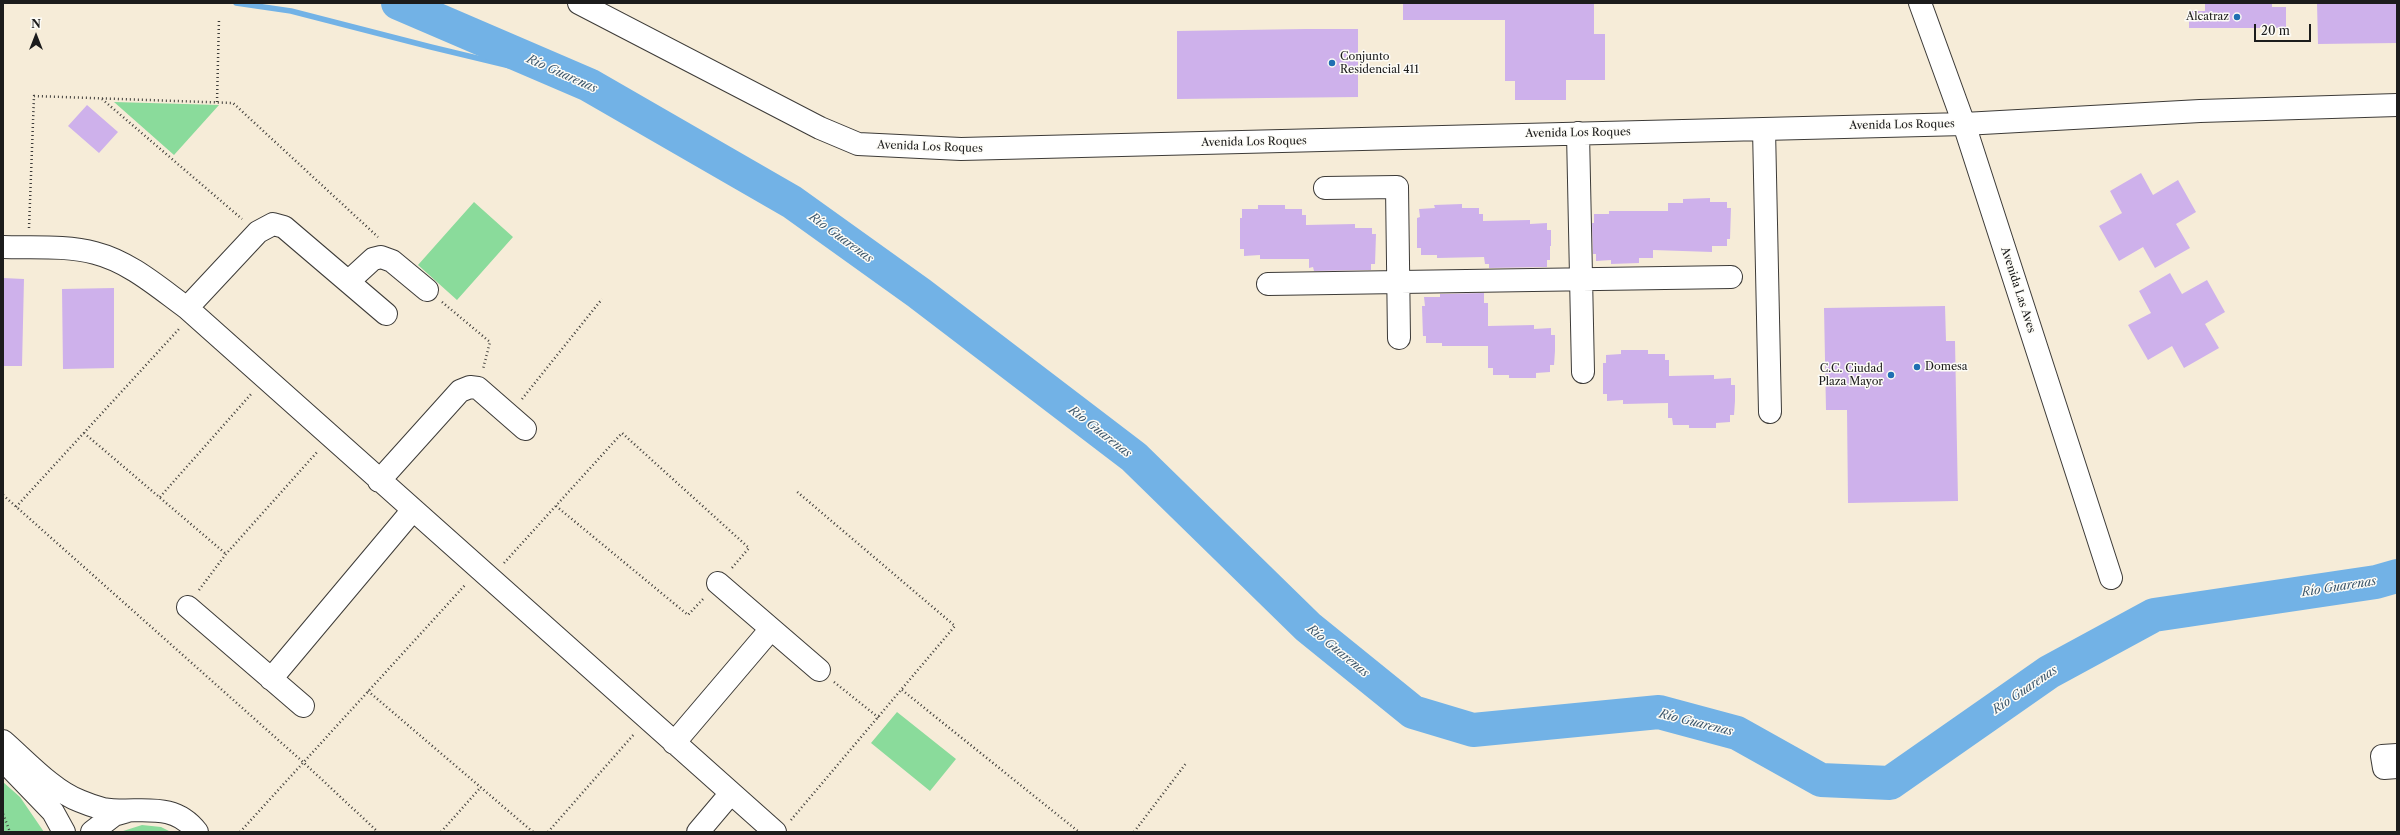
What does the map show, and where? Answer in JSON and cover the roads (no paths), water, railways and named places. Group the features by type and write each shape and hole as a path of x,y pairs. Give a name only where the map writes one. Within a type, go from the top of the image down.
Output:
{"street":[{"name":"Avenida Los Roques","path":"579,3 820,128 858,144 961,149 1964,124 2200,111 2397,105"},
{"name":"Avenida Las Aves","path":"1920,3 1964,124 2111,578"},
{"path":"1764,129 1770,412"},
{"path":"1578,133 1583,372"},
{"path":"1325,188 1397,187 1399,338"},
{"path":"190,311 258,232 273,224 284,227 386,314"},
{"path":"3,247 71,249 101,255 118,262 145,277 190,311 378,481 731,793 780,829"},
{"path":"349,281 373,259 381,257 392,261 427,290"},
{"path":"1268,284 1731,277"},
{"path":"378,481 460,391 470,387 478,388 517,422"},
{"path":"271,679 412,511"},
{"path":"718,583 819,670"},
{"path":"188,607 303,706"},
{"path":"674,743 771,629"},
{"path":"3,741 60,789 78,800 104,809 156,809 177,816 197,832"},
{"path":"2397,756 2382,756 2384,768 2397,767"},
{"path":"3,760 53,812 64,832"},
{"path":"698,832 731,793"},
{"path":"92,832 114,815 135,809"}],"waterway":[{"path":"236,3 291,11 589,85"},
{"name":"Río Guarenas","path":"398,3 589,85 792,202 919,293 1134,457 1308,627 1413,712 1473,730 1659,712 1737,733 1821,780 1890,783 2049,672 2154,615 2376,582 2397,576"}],"place":[{"name":"Alcatraz","path":"2237,17"},
{"name":"Conjunto Residencial 411","path":"1332,63"},
{"name":"Domesa","path":"1917,367"},
{"name":"C.C. Ciudad Plaza Mayor","path":"1891,375"}]}
